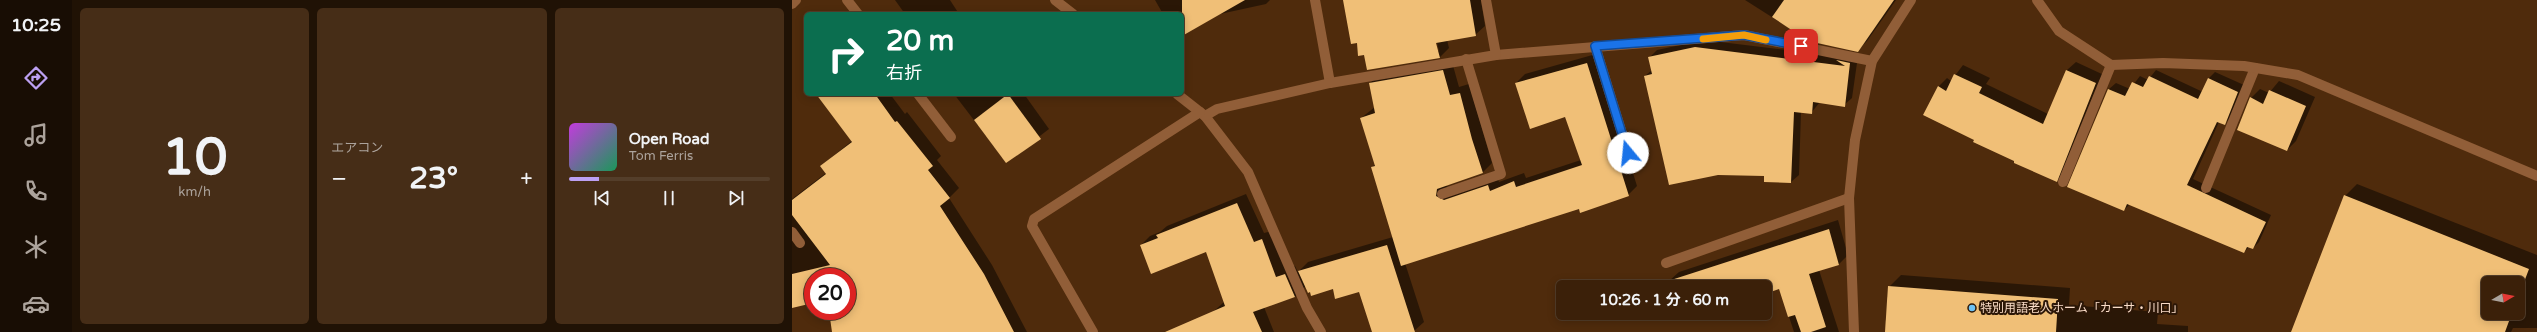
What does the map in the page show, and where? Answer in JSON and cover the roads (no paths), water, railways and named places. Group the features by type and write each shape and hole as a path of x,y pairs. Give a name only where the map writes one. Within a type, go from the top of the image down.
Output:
{"street":[{"path":"792,4 796,0"},
{"path":"848,0 857,12"},
{"path":"1054,0 1070,12"},
{"path":"1315,0 1330,83"},
{"path":"1486,0 1496,55"},
{"path":"1854,332 1849,198 1855,140 1872,60 1912,0"},
{"path":"2037,0 2059,31 2111,65 2163,63 2255,68 2298,75 2537,176"},
{"path":"1093,332 1032,226 1034,219 1203,114 1217,109 1330,83 1466,59 1595,46 1744,35 1872,60"},
{"path":"1595,46 1628,153"},
{"path":"1442,194 1501,174 1466,59"},
{"path":"2063,182 2111,65"},
{"path":"2206,188 2255,68"},
{"path":"920,96 951,137"},
{"path":"1180,96 1203,114 1248,172 1307,308 1321,332"},
{"path":"1666,263 1849,198"},
{"path":"792,232 800,243"}],"place":[{"name":"特別用語老人ホーム「カーサ・川口」","path":"1972,308"}]}
